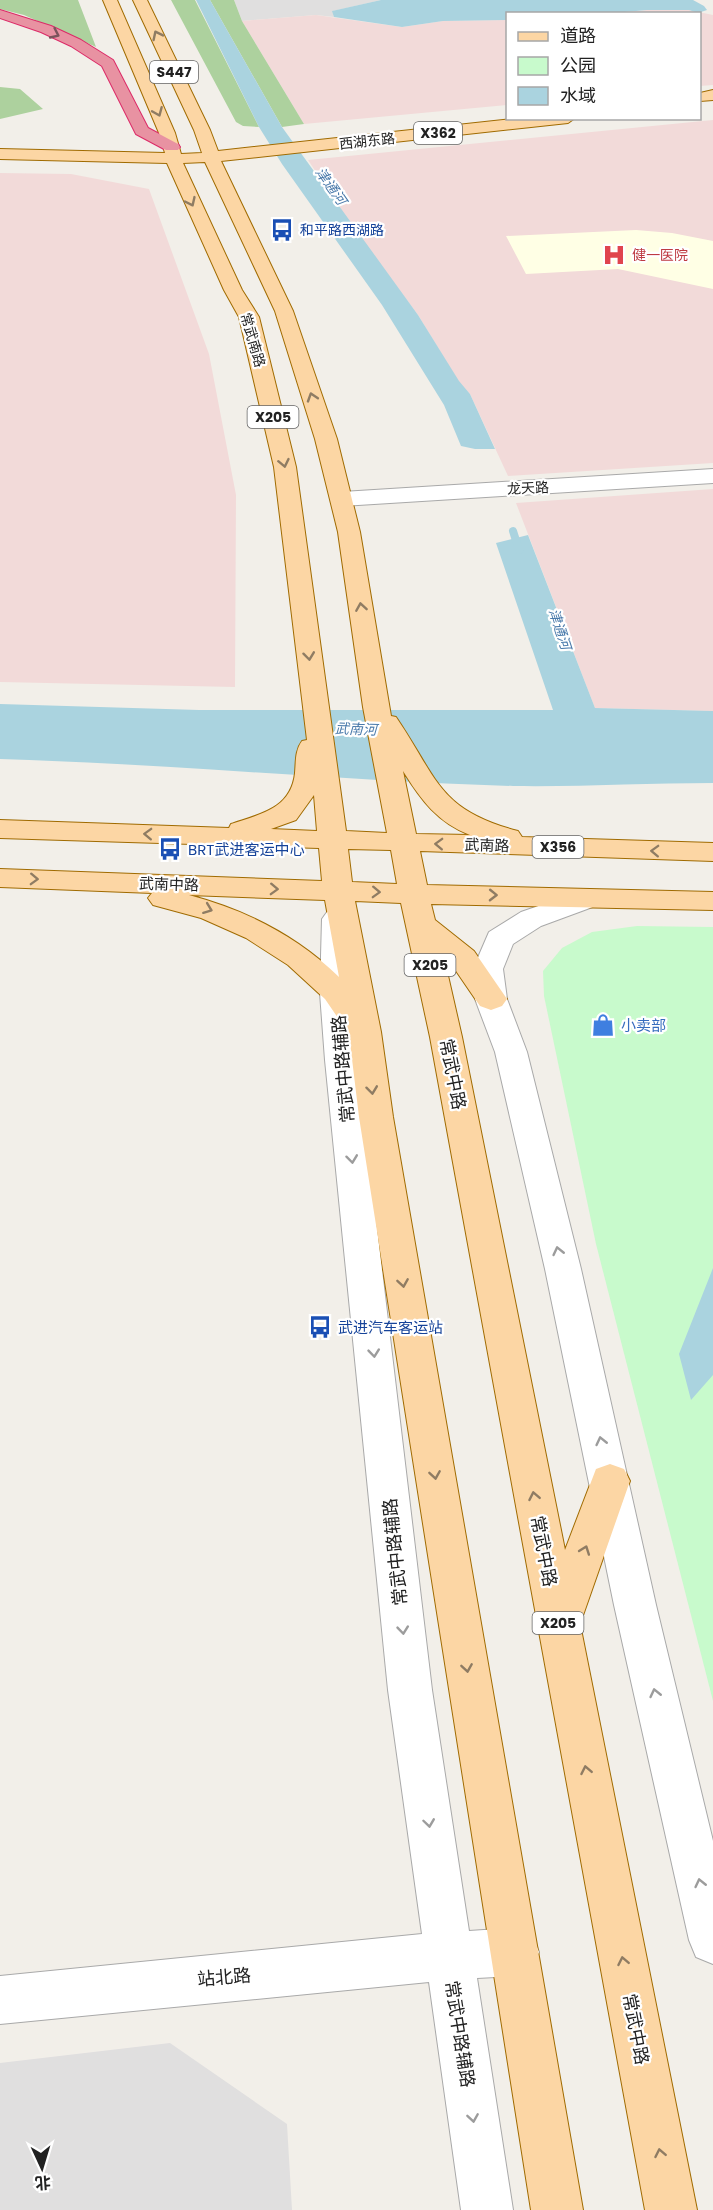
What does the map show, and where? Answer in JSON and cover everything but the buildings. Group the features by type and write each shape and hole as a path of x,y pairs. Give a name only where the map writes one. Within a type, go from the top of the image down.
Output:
{"highway":[{"path":"0,14 46,29 76,43 108,63 142,131 173,153"}],"main road":[{"name":"常武南路","path":"110,0 173,153 183,183 233,290 249,316 285,467 315,704 317,787"},
{"name":"S447","path":"140,0 210,151"},
{"name":"西湖东路","path":"306,142 506,116"},
{"name":"西湖东路","path":"306,142 546,120"},
{"name":"X362","path":"0,154 143,156 306,142"},
{"name":"X362","path":"0,143 173,153"},
{"name":"X205","path":"210,151 284,311 326,439 342,499 376,706 417,909"},
{"path":"376,706 430,790 447,812 494,835 621,849"},
{"name":"X205","path":"317,787 333,840 338,891 365,1032 376,1117 557,2210"},
{"path":"190,836 248,829 286,814 317,787"},
{"name":"X356","path":"0,829 333,840"},
{"name":"武南路","path":"333,840 713,852"},
{"name":"武南中路","path":"0,878 338,891"},
{"path":"68,880 191,903 247,924 297,958 336,993 365,1032"},
{"path":"338,891 417,909 588,898 713,901"},
{"path":"417,909 463,958 491,999"},
{"name":"常武中路","path":"417,909 446,1037 671,2210"},
{"path":"558,1625 610,1481"}],"street":[{"name":"龙天路","path":"342,499 713,476"},
{"name":"常武中路辅路","path":"338,891 336,993 340,1060 410,1690 487,2210"},
{"path":"588,898 531,919 500,939 488,969 491,999 511,1052 713,1940"},
{"name":"站北路","path":"0,2000 448,1956 515,1952"}],"shaded area":[{"path":"234,0 381,0 333,11 334,17 316,15 242,21"},
{"path":"689,10 699,12 625,12"},
{"path":"701,12 713,15 713,85 701,86"},
{"path":"316,15 402,27 443,21 506,20 506,105 304,124 242,21"},
{"path":"713,120 713,463 508,476 470,394 459,382 418,315 354,229 308,160"},
{"path":"0,173 71,174 149,189 209,354 236,495 235,687 0,682"},
{"name":"健一医院","path":"636,230 672,233 713,241 713,289 618,269 526,274 506,236"},
{"path":"713,489 713,711 595,708 516,503"},
{"path":"170,2043 287,2124 292,2210 0,2210 0,2063"}],"green space":[{"path":"0,0 78,0 96,47 24,15 0,9"},
{"path":"171,0 195,0 259,127 243,126 236,122"},
{"path":"210,0 234,0 242,21 304,124 282,127"},
{"path":"0,87 20,89 43,109 0,119"},
{"path":"637,926 713,927 713,1701 596,1244 544,996 543,971 562,948 592,932"}],"water":[{"path":"196,0 210,0 282,127 418,315 459,381 470,394 495,449 461,446 444,405 382,305 282,164 259,127"},
{"path":"381,0 693,0 707,10 701,12 647,10 506,12 506,20 443,21 402,27 334,17 332,11"},
{"name":"武南河","path":"528,535 595,708 713,711 713,783 513,786 0,759 0,704 199,710 553,710 496,543"},
{"path":"713,1268 713,1375 691,1400 679,1354"}],"waterway":[{"name":"津通河","path":"513,531 519,550"}],"place":[{"name":"和平路西湖路","path":"282,230"},
{"name":"健一医院","path":"614,255"},
{"name":"BRT武进客运中心","path":"170,849"},
{"name":"小卖部","path":"603,1025"},
{"name":"武进汽车客运站","path":"320,1327"}]}
